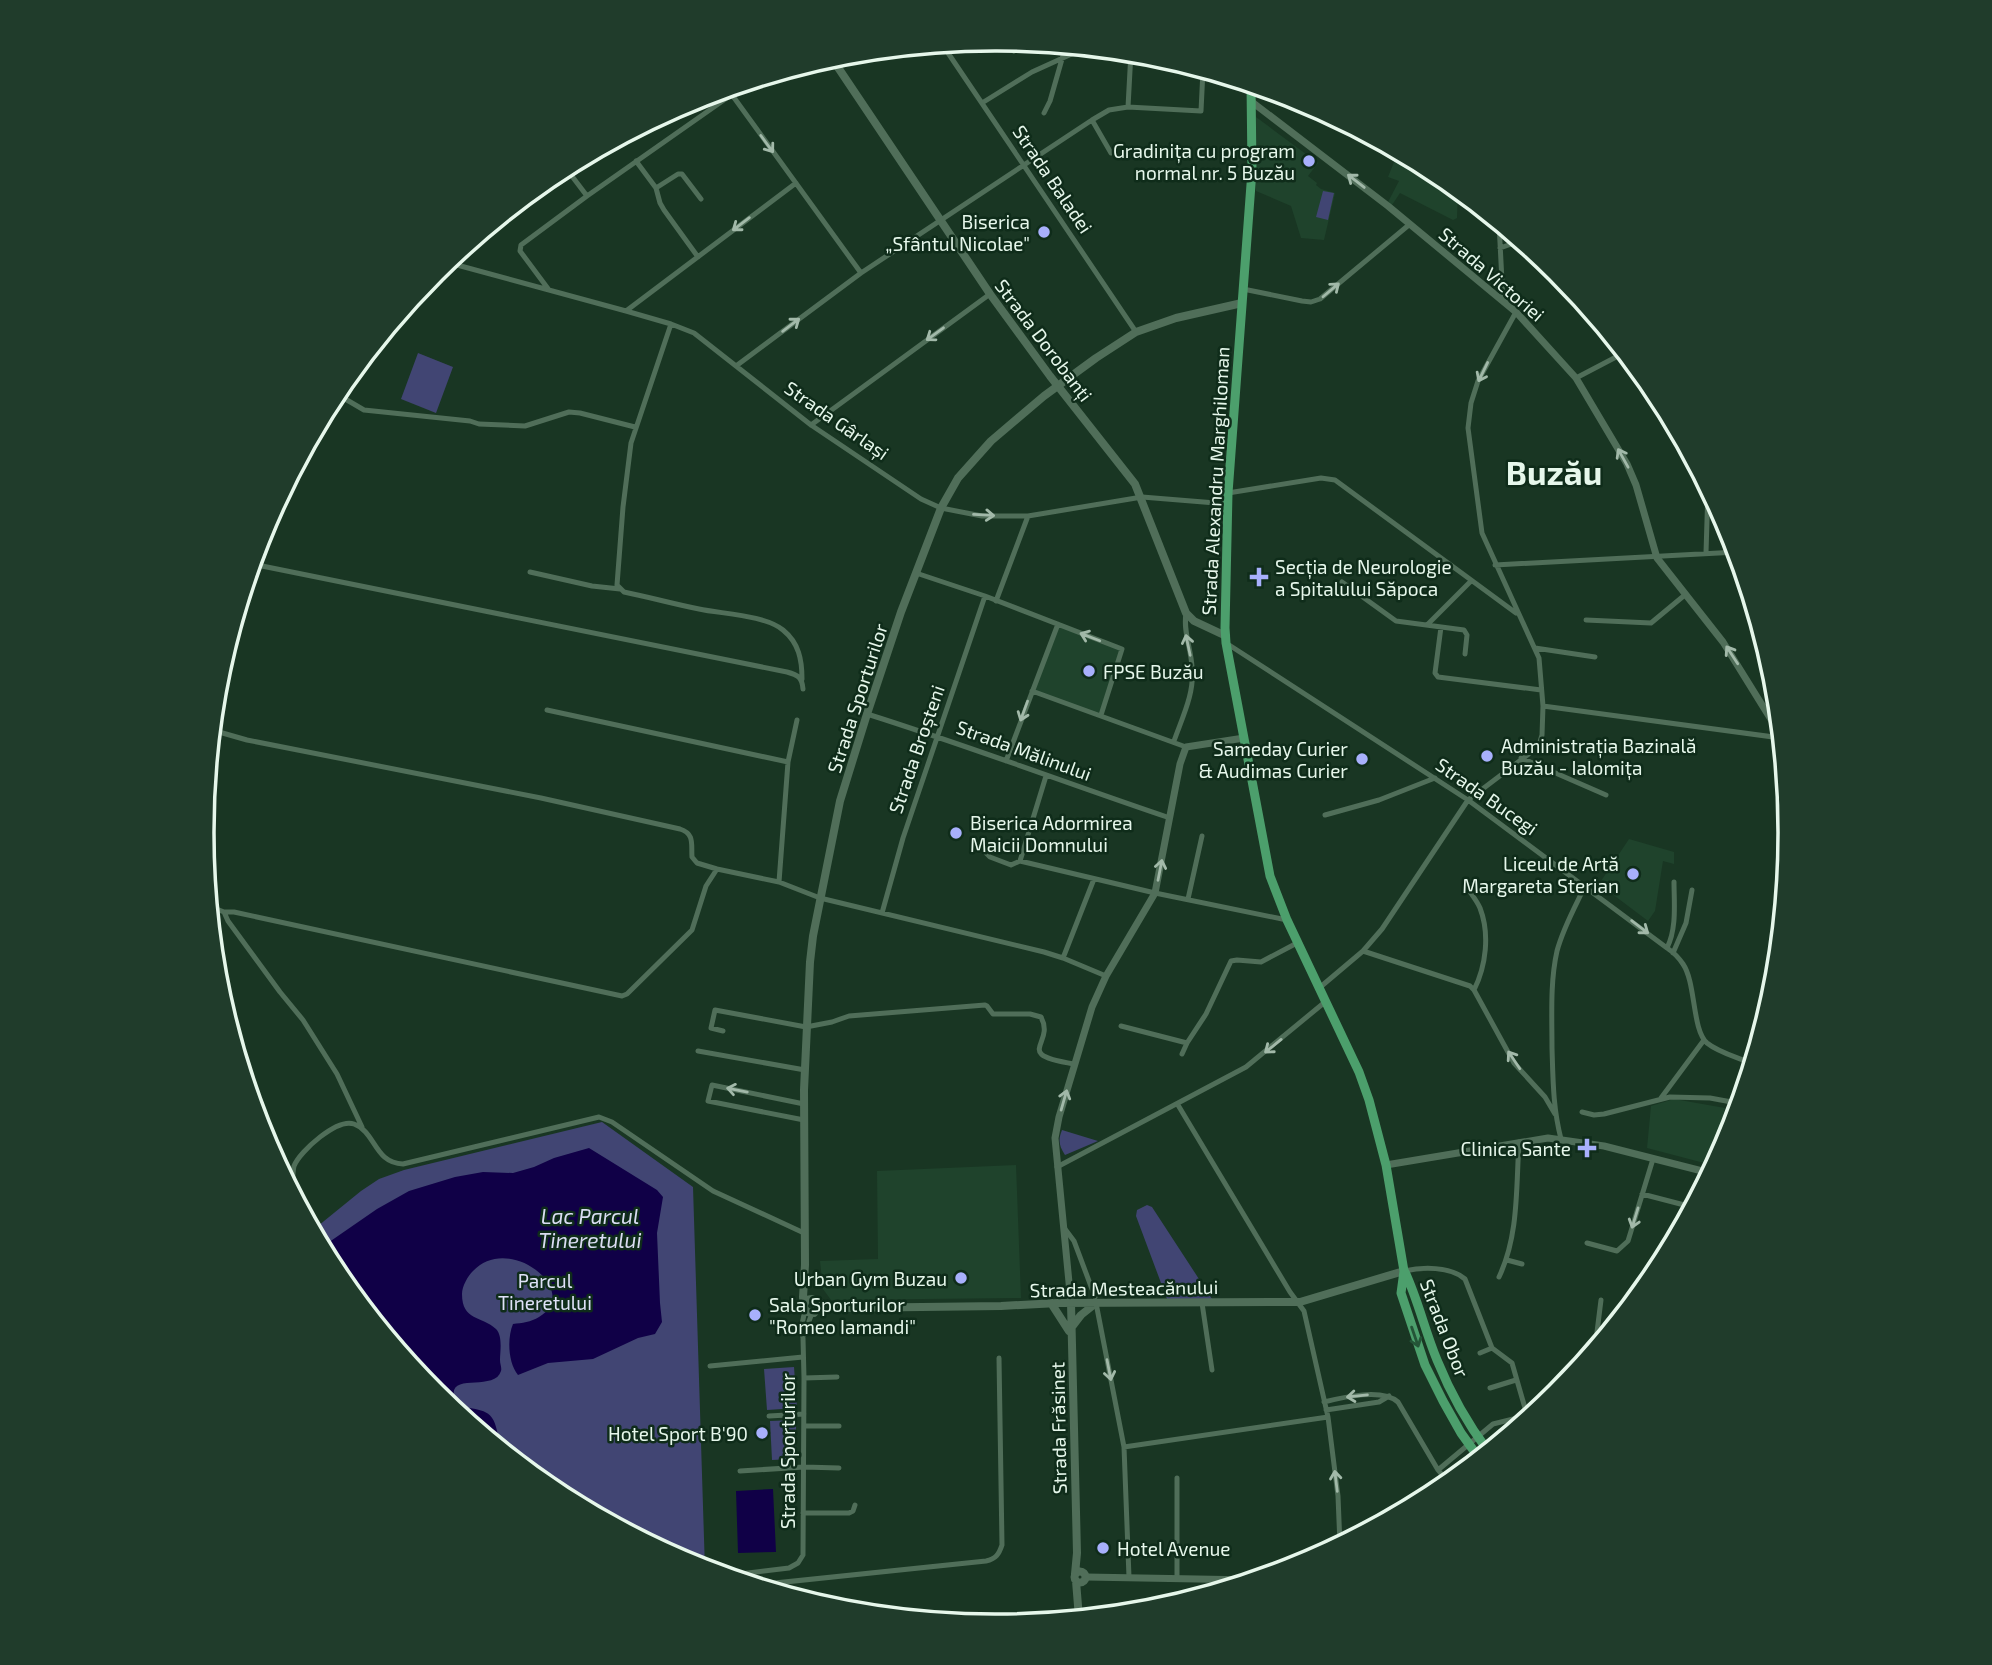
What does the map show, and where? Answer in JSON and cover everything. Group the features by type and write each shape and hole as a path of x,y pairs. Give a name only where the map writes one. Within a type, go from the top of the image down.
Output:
{"main road":[{"name":"Strada Dorobanți","path":"838,67 990,294 1132,479 1142,497 1186,613"},
{"name":"Strada Alexandru Marghiloman","path":"1252,94 1252,171 1227,504 1226,639 1270,876 1297,943 1359,1072 1369,1100 1386,1165 1404,1271"},
{"name":"Strada Sporturilor","path":"809,1310 804,1233 806,1027 810,962 820,898 835,822 867,714 941,508 958,478 979,453 1016,420 1096,358 1136,332 1176,318 1242,303"},
{"path":"1186,613 1194,621 1226,639"},
{"name":"Strada Mesteacănului","path":"809,1310 1071,1303 1095,1300 1300,1303 1404,1271"},
{"name":"Strada Obor","path":"1404,1271 1451,1392 1483,1444"},
{"name":"Strada Obor","path":"1404,1271 1401,1293 1425,1365 1443,1401 1474,1451"},
{"name":"Strada Sporturilor","path":"805,1278 807,1289 816,1301"},
{"path":"809,1299 816,1301 818,1308 809,1310 809,1299"},
{"path":"1051,1303 1071,1331 1095,1300"},
{"name":"Strada Mesteacănului","path":"816,1301 839,1308"},
{"name":"Strada Frăsinet","path":"1071,1303 1077,1553 1081,1577"},
{"path":"1079,1610 1081,1577"}],"street":[{"name":"Strada Baladei","path":"947,52 1136,332"},
{"path":"1044,113 1064,54"},
{"path":"982,103 1032,72 1072,54"},
{"path":"1128,107 1130,63"},
{"path":"736,366 861,273 1110,110 1128,107 1201,110 1203,78"},
{"path":"733,96 861,273"},
{"name":"Strada Victoriei","path":"1252,102 1410,223 1516,312 1576,378 1632,474 1657,558 1728,648 1769,717"},
{"path":"549,290 520,248 710,105"},
{"path":"1092,120 1111,153"},
{"path":"636,160 656,188 664,210 698,257"},
{"path":"656,188 682,174 701,199"},
{"path":"572,176 587,196"},
{"path":"626,311 796,183"},
{"path":"1243,289 1301,301 1320,299 1410,223"},
{"path":"1499,235 1503,301"},
{"path":"1500,248 1510,245"},
{"name":"Strada Gârlași","path":"459,265 626,311 694,333 811,425 921,499 941,508 982,516 1028,516 1142,497 1227,504"},
{"path":"811,425 990,294"},
{"path":"1318,989 1363,951 1382,929 1468,800 1539,745 1542,735 1543,706 1539,658 1482,533 1468,428 1471,402 1478,381 1516,312"},
{"path":"671,324 631,443 617,585 624,592 762,621 781,628 799,650 803,689"},
{"path":"1576,378 1616,357"},
{"path":"345,399 364,410 479,424 525,426 569,412 635,427"},
{"path":"1228,493 1321,478 1335,480 1518,615"},
{"path":"1706,553 1707,510"},
{"path":"996,601 1028,516"},
{"path":"1495,565 1725,552"},
{"path":"262,566 797,675 802,679"},
{"path":"530,572 592,586 620,589"},
{"path":"916,573 985,596 1122,649 1101,715"},
{"path":"1427,625 1471,581"},
{"path":"1342,582 1394,620 1466,631 1465,653"},
{"path":"1586,620 1651,623 1686,594"},
{"name":"Strada Broșteni","path":"882,913 903,838 985,596"},
{"path":"1174,741 1189,701 1192,678 1184,624 1186,613"},
{"path":"1006,761 1058,624"},
{"path":"1441,627 1435,673 1438,677 1541,690"},
{"name":"Strada Bucegi","path":"1226,639 1468,800 1673,953 1684,965 1689,979 1704,1040"},
{"path":"1535,648 1595,657"},
{"path":"1032,691 1186,747 1244,738"},
{"path":"1543,706 1771,735"},
{"path":"547,710 788,762"},
{"name":"Strada Mălinului","path":"867,714 1170,818"},
{"path":"779,882 788,762 797,720"},
{"path":"221,733 680,829 691,837 693,860 717,869 779,882 820,898 1063,958 1106,976"},
{"path":"1071,1303 1055,1131 1092,1007 1106,976 1155,892 1180,764 1186,747"},
{"path":"1521,758 1606,795"},
{"path":"1020,861 1046,776"},
{"path":"1325,815 1379,800 1434,778"},
{"path":"1188,900 1202,836"},
{"path":"983,850 990,857 1011,865 1020,861 1287,920"},
{"path":"219,910 622,996 687,937 695,922 706,886 717,869"},
{"path":"1063,958 1094,879"},
{"path":"1667,948 1673,927 1674,882"},
{"path":"1561,1139 1555,1114 1553,978 1560,941 1585,886"},
{"path":"1468,888 1481,909 1485,927 1483,969 1474,990"},
{"path":"1673,953 1686,923 1692,890"},
{"path":"224,912 303,1020 337,1074 363,1130 385,1159 394,1164 583,1120 605,1118 712,1191 804,1233"},
{"path":"1182,1054 1206,1014 1231,961 1261,962 1297,943"},
{"path":"1363,951 1463,983 1474,990 1514,1063 1545,1097 1555,1114"},
{"path":"1057,1167 1246,1067 1325,1002"},
{"path":"723,1031 711,1028 715,1010 806,1027 849,1016 985,1005 993,1014 1030,1014 1041,1017 1044,1021 1039,1049 1042,1056 1049,1060 1074,1064"},
{"path":"1121,1027 1187,1043"},
{"path":"1661,1098 1704,1040 1743,1060"},
{"path":"698,1051 805,1070"},
{"path":"804,1104 712,1085 708,1101 804,1120"},
{"path":"1582,1112 1604,1114 1661,1098 1710,1098 1729,1101"},
{"path":"1178,1105 1304,1311 1327,1414 1338,1496 1340,1535"},
{"path":"293,1174 295,1165 305,1149 332,1129 349,1123 363,1130"},
{"path":"1386,1165 1539,1138 1604,1146 1700,1171"},
{"path":"1499,1277 1513,1238 1519,1142"},
{"path":"1587,1242 1617,1251 1628,1241 1653,1159"},
{"path":"1642,1194 1683,1205"},
{"path":"1063,1226 1074,1241 1095,1300 1124,1447 1129,1577"},
{"path":"1507,1260 1522,1264"},
{"path":"1404,1271 1426,1268 1463,1276 1469,1284 1492,1348 1512,1363 1526,1406"},
{"path":"1597,1332 1601,1300"},
{"path":"1202,1303 1212,1370"},
{"name":"Strada Sporturilor","path":"746,1573 789,1568 799,1563 803,1555 804,1378 801,1322 809,1310"},
{"path":"1480,1353 1492,1348"},
{"path":"710,1367 803,1357"},
{"path":"779,1583 986,1561 1000,1553 999,1358"},
{"path":"804,1378 837,1377"},
{"path":"1490,1388 1516,1380"},
{"path":"1324,1402 1380,1394 1389,1396 1398,1402 1442,1475"},
{"path":"1124,1447 1327,1414 1379,1402 1389,1396"},
{"path":"769,1416 804,1414"},
{"path":"1438,1470 1493,1424 1512,1419"},
{"path":"804,1426 839,1426"},
{"path":"740,1471 839,1468"},
{"path":"1177,1478 1177,1578"},
{"path":"803,1513 849,1513 855,1505"},
{"path":"1081,1577 1226,1579"}],"shaded area":[{"path":"1256,117 1318,163 1308,176 1321,189 1335,193 1324,240 1301,238 1291,206 1256,191"},
{"path":"1372,147 1458,202 1457,218 1453,220 1400,193 1392,205 1388,202 1399,181 1388,177 1394,162"},
{"path":"1058,624 1122,649 1101,715 1032,691"},
{"name":"Liceul de Artă Margareta Sterian","path":"1629,839 1674,852 1674,864 1663,861 1655,911 1648,921 1599,884"},
{"path":"1674,1099 1725,1108 1704,1163 1647,1148 1651,1106"},
{"path":"1016,1165 1021,1298 831,1300 823,1289 820,1261 878,1259 877,1171"}],"green space":[{"path":"1323,191 1334,193 1328,220 1316,217"},
{"path":"418,353 453,367 436,413 401,399"},
{"name":"Parcul Tineretului","path":"602,1122 693,1187 705,1558 650,1534 605,1510 520,1453 443,1385 408,1348 376,1308 320,1224 379,1179 404,1170"},
{"path":"1062,1130 1098,1141 1065,1155 1060,1143"},
{"path":"1147,1205 1152,1207 1212,1299 1167,1299 1136,1216 1137,1210"},
{"path":"794,1367 797,1408 767,1410 764,1369"},
{"path":"796,1420 796,1457 772,1460 770,1421"}],"water":[{"name":"Lac Parcul Tineretului","path":"589,1148 657,1190 663,1197 657,1233 662,1322 655,1334 638,1338 593,1359 548,1363 518,1375 510,1357 509,1343 513,1324 539,1317 550,1306 552,1294 547,1281 536,1270 521,1262 505,1258 488,1261 467,1278 462,1294 463,1303 469,1314 491,1325 498,1332 501,1370 496,1378 489,1381 456,1387 454,1396 408,1348 346,1267 330,1241 409,1191 455,1177 483,1172 513,1173"},
{"name":"Lac Parcul Tineretului","path":"467,1407 486,1412 494,1420 498,1434"},
{"path":"773,1489 776,1552 738,1553 736,1491"}],"place":[{"name":"Gradinița cu program normal nr. 5 Buzău","path":"1309,161"},
{"name":"Biserica „Sfântul Nicolae\"","path":"1044,232"},
{"name":"Secția de Neurologie a Spitalului Săpoca","path":"1259,577"},
{"name":"FPSE Buzău","path":"1089,671"},
{"name":"Administrația Bazinală Buzău - Ialomița","path":"1487,756"},
{"name":"Sameday Curier & Audimas Curier","path":"1362,759"},
{"name":"Biserica Adormirea Maicii Domnului","path":"956,833"},
{"name":"Liceul de Artă Margareta Sterian","path":"1633,874"},
{"name":"Clinica Sante","path":"1587,1148"},
{"name":"Urban Gym Buzau","path":"961,1278"},
{"name":"Sala Sporturilor \"Romeo Iamandi\"","path":"755,1315"},
{"name":"Hotel Sport B'90","path":"762,1433"},
{"name":"Hotel Avenue","path":"1103,1548"}],"district":[{"name":"Buzău","path":"1554,472"}]}
